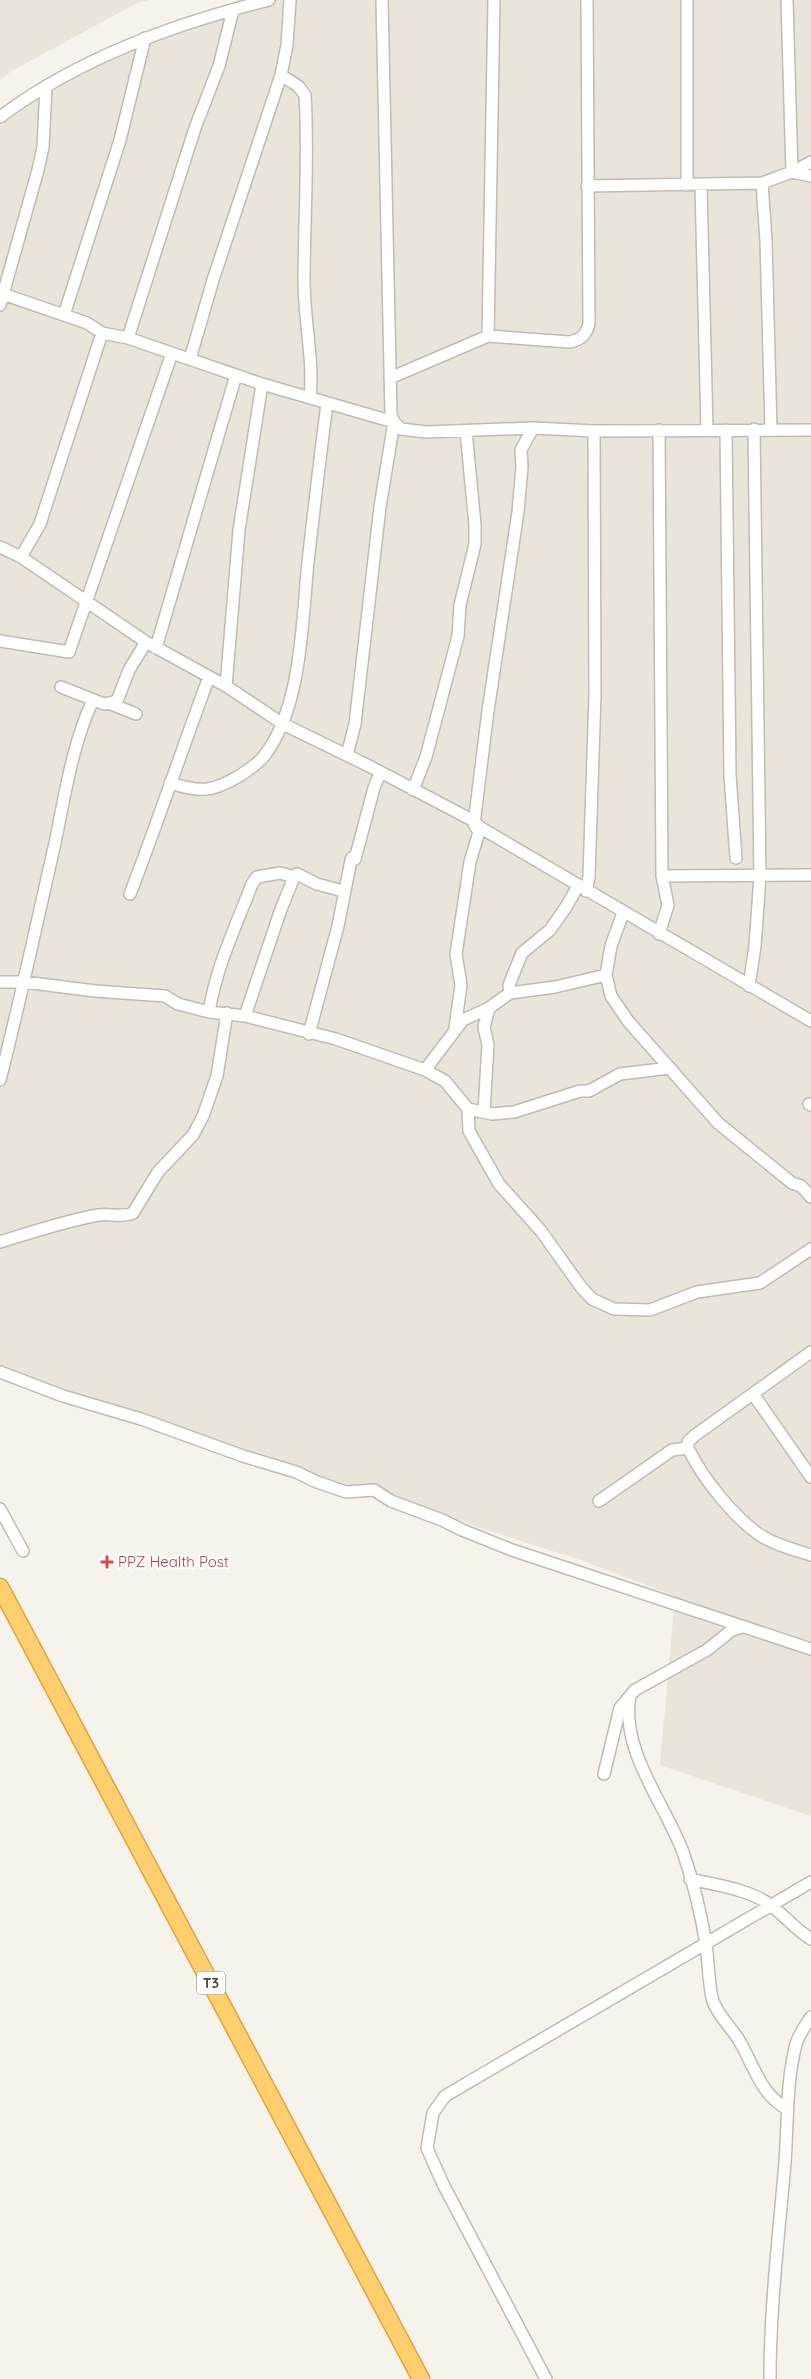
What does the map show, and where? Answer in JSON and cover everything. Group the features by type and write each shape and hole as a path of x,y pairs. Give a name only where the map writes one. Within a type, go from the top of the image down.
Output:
{"highway":[{"name":"T3","path":"0,1587 422,2379"}],"street":[{"path":"0,117 46,86 102,56 145,38 269,0"},
{"path":"190,359 213,280 281,75 287,45 290,0"},
{"path":"382,0 391,415 394,422 402,429 412,431 534,428 594,431 811,430"},
{"path":"488,336 494,0"},
{"path":"390,378 488,336 569,342 578,341 587,334 589,324 587,0"},
{"path":"687,0 687,185"},
{"path":"787,0 792,172"},
{"path":"128,338 196,128 219,66 233,10"},
{"path":"64,315 120,140 145,38"},
{"path":"281,75 298,86 305,95 307,190 304,282 312,379 310,398"},
{"path":"46,86 44,132 38,170 1,297 64,315 87,323 102,333 128,338 262,384 394,422"},
{"path":"587,186 701,186 762,183 792,172 811,162"},
{"path":"792,172 811,176"},
{"path":"762,183 769,311 771,429"},
{"path":"701,186 707,430"},
{"path":"21,558 40,524 102,333"},
{"path":"0,641 69,652 172,353"},
{"path":"111,704 117,701 129,670 151,645 236,375"},
{"path":"226,686 239,530 262,384"},
{"path":"170,783 194,790 209,790 224,785 252,767 264,756 283,724 290,706 299,645 327,404"},
{"path":"347,755 355,724 380,506 394,422"},
{"path":"455,1028 460,985 456,954 470,862 479,832 474,822 488,711 518,512 522,467 521,450 534,428"},
{"path":"659,934 668,905 662,876 660,430"},
{"path":"726,430 730,775 736,858"},
{"path":"749,986 755,946 760,876 754,430"},
{"path":"413,790 426,757 458,636 460,605 475,544 475,525 466,431"},
{"path":"510,993 509,986 522,953 550,930 582,888 590,859 595,704 594,431"},
{"path":"0,547 21,558 151,645 226,686 283,724 347,755 474,822 623,913 811,1021"},
{"path":"130,894 151,843 170,783 209,676"},
{"path":"60,687 136,714"},
{"path":"0,1080 24,982 70,767 93,700"},
{"path":"309,1034 338,926 343,891 351,860 354,859 380,773"},
{"path":"209,1012 215,981 252,884 258,876 280,872 294,877"},
{"path":"245,1016 280,912 294,877 297,874 317,884 343,891"},
{"path":"662,876 811,875"},
{"path":"623,913 611,946 606,975 611,996 628,1021 718,1123 792,1183 801,1186 811,1197"},
{"path":"425,1070 462,1020 489,1008 510,993 555,987 606,975"},
{"path":"0,982 24,982 96,991 165,996 178,1004 209,1012 245,1016 356,1045 425,1070 445,1082 468,1109 492,1114 514,1112 580,1091 589,1091 620,1074 670,1068"},
{"path":"484,1111 488,1045 484,1027 489,1008"},
{"path":"0,1242 30,1232 96,1216 107,1214 127,1216 133,1213 158,1172 184,1145 203,1116 217,1076 227,1013"},
{"path":"468,1109 469,1131 491,1172 541,1231 581,1287 601,1305 614,1310 650,1310 697,1292 760,1283 811,1249"},
{"path":"811,1352 688,1442 688,1448 715,1489 735,1513 756,1531 784,1547 811,1555"},
{"path":"0,1372 63,1396 141,1419 242,1456 296,1472 346,1492 374,1490 391,1501 442,1520 512,1550 811,1649"},
{"path":"753,1394 811,1477"},
{"path":"599,1501 672,1450 688,1448"},
{"path":"0,1509 23,1551"},
{"path":"604,1774 620,1708 635,1690 707,1650 732,1630 742,1627"},
{"path":"630,1696 628,1719 634,1742 655,1797 682,1851 690,1879 706,1944 712,1999 741,2043 765,2090 775,2101 788,2109"},
{"path":"690,1879 755,1896 771,1906 796,1930 811,1939"},
{"path":"546,2379 443,2184 427,2148 433,2113 445,2096 811,1882"},
{"path":"770,2379 771,2316 788,2109 796,2045 800,2032 811,2017"}],"shaded area":[{"path":"0,0 149,0 137,3 10,72 0,80"},
{"path":"265,0 811,0 811,1816 660,1765 675,1596 586,1562 0,1373 0,117 151,34"}],"place":[{"name":"PPZ Health Post","path":"107,1562"}]}
